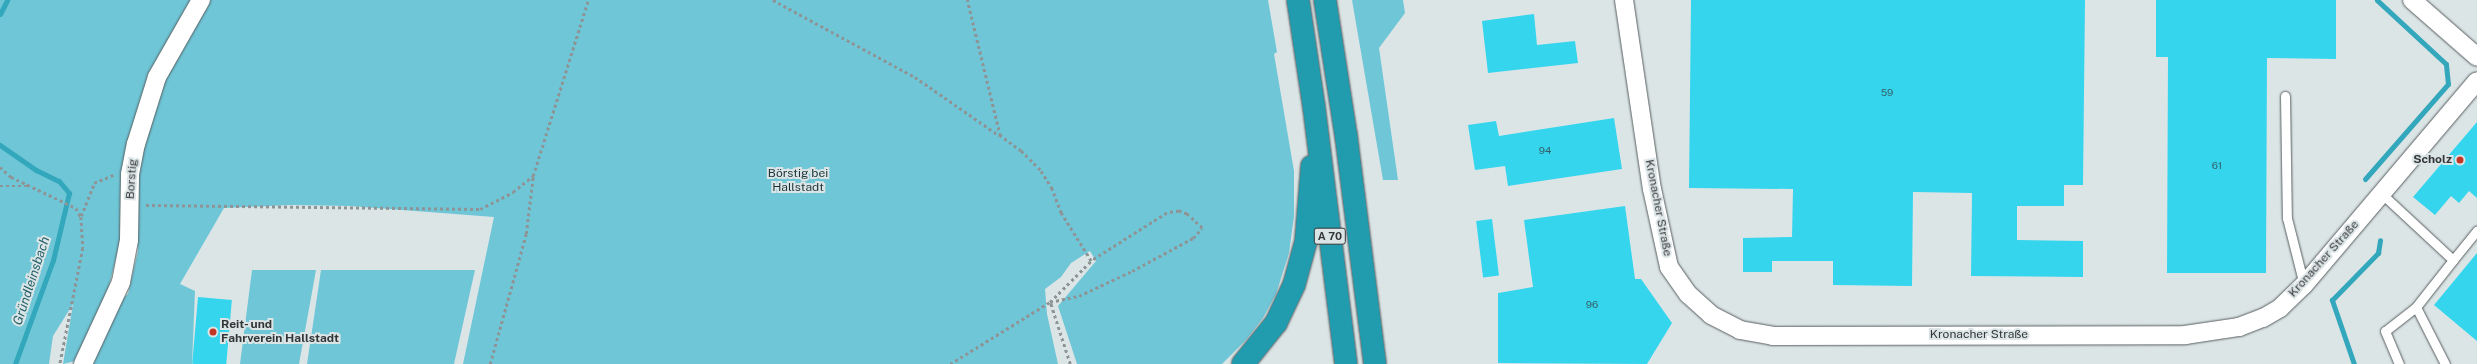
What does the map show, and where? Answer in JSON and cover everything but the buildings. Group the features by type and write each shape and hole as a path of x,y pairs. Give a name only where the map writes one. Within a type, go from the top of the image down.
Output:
{"highway":[{"name":"A 70","path":"1298,0 1314,107 1346,364"},
{"name":"A 70","path":"1325,0 1346,135 1375,364"},
{"path":"1243,364 1276,323 1300,266 1309,214 1314,107"}],"street":[{"name":"Borstig","path":"83,364 121,282 129,240 130,174 136,144 158,77 201,0"},
{"name":"Kronacher Straße","path":"1624,0 1652,190 1670,267 1688,294 1711,315 1740,330 1773,336 2185,335 2239,327 2263,318 2280,308 2304,285 2477,81"},
{"path":"2414,1 2477,57"}],"lane":[{"path":"2285,96 2287,218 2304,285"},
{"path":"2382,194 2453,260"},
{"path":"2399,364 2384,331 2416,306 2477,230"},
{"path":"2416,306 2445,364"}],"path":[{"path":"490,364 526,234 533,176 588,0"},
{"path":"773,0 915,77 1021,151 1040,170 1052,189 1061,213 1091,261"},
{"path":"968,0 1000,136"},
{"path":"0,167 11,177 76,208 81,216"},
{"path":"60,364 83,248 81,216 94,183 112,175 130,174"},
{"path":"130,205 480,209 513,192 533,176"},
{"path":"0,186 29,186"},
{"path":"950,364 1050,302 1091,261 1167,213 1179,211 1187,214 1202,228 1193,238 1132,271 1079,296 1050,302"},
{"path":"1050,302 1070,364"}],"green space":[{"name":"Börstig bei Hallstadt","path":"0,0 1268,0 1277,52 1274,54 1294,171 1294,216 1289,253 1276,294 1263,318 1246,340 1222,364 1077,364 1058,306 1096,261 1090,251 1071,263 1061,277 1045,289 1047,314 1058,364 463,364 494,217 350,206 291,205 224,208 180,284 195,291 192,364 88,364 116,304 128,294 138,251 137,212 121,238 108,290 75,361 63,364 73,304 53,336 49,364 0,364"},
{"path":"1352,0 1403,0 1405,13 1379,48 1398,180 1383,180"},
{"path":"252,270 316,270 299,364 240,364"},
{"path":"321,270 475,270 454,364 307,364"}],"waterway":[{"name":"Gründleinsbach","path":"0,14 7,0"},
{"path":"2365,179 2448,84 2446,64 2377,0"},
{"name":"Gründleinsbach","path":"0,145 36,170 59,181 69,193 53,260 15,364"},
{"path":"2354,364 2332,300 2378,253 2380,240"}],"place":[{"name":"Scholz","path":"2460,160"},
{"name":"Reit- und Fahrverein Hallstadt","path":"213,332"}]}
